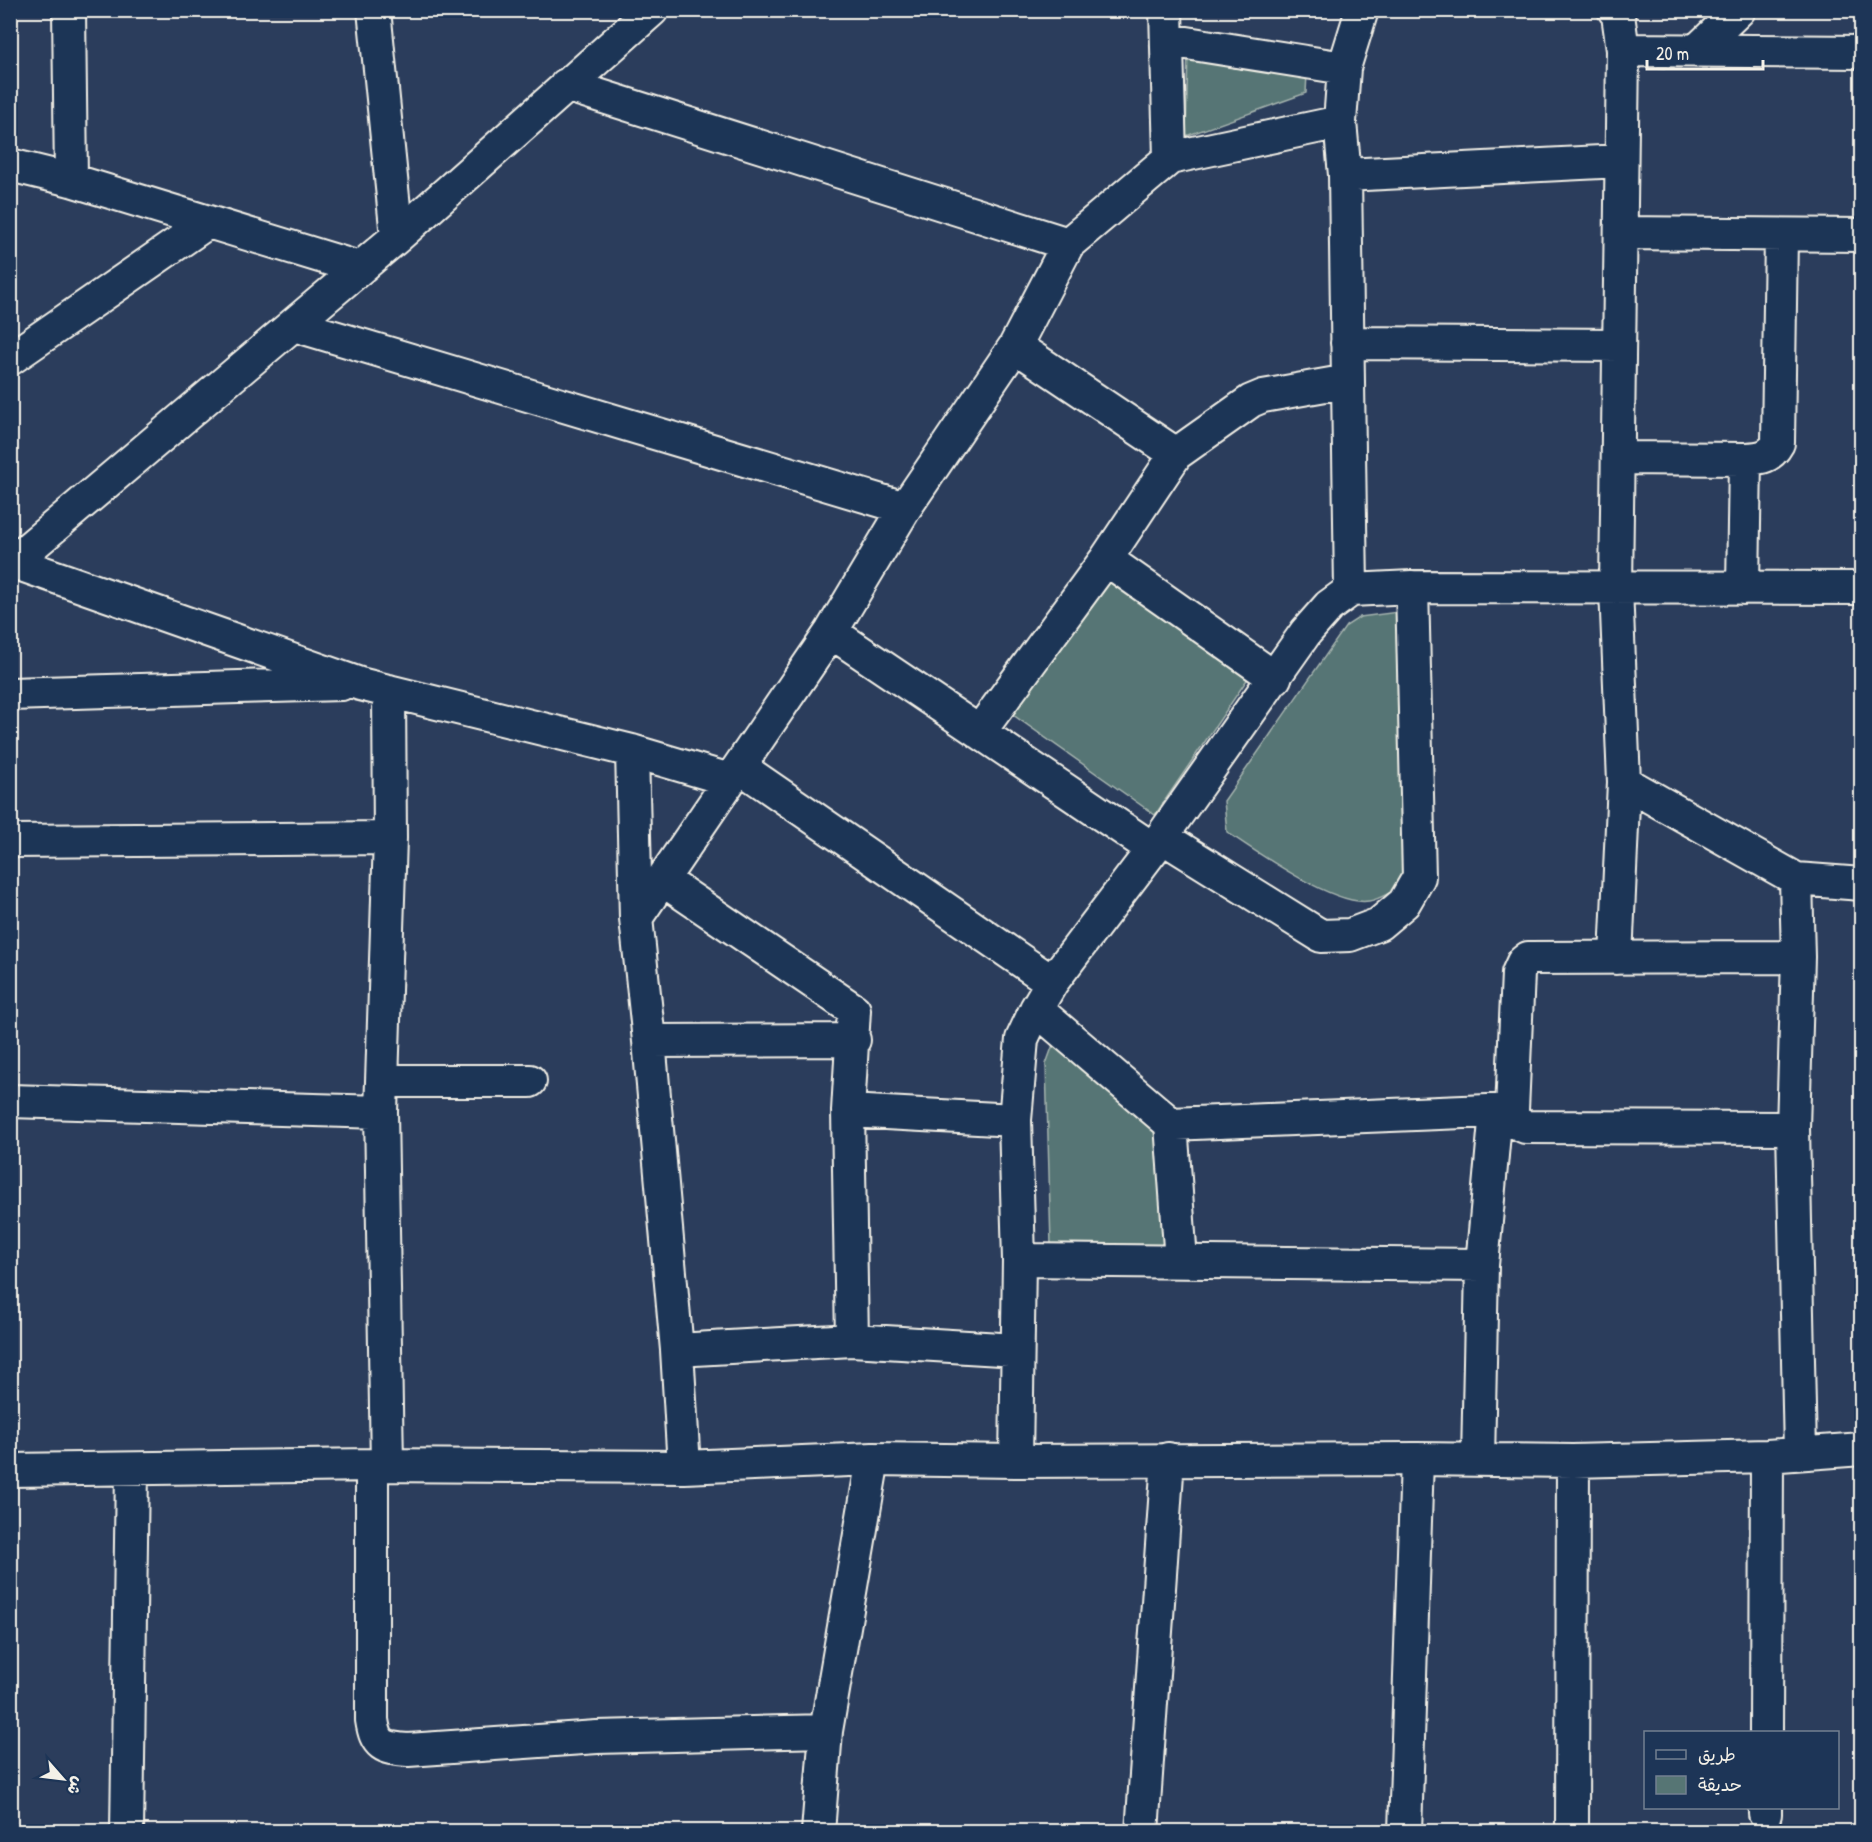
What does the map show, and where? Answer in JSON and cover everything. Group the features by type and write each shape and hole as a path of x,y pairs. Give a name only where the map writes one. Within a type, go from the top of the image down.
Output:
{"street":[{"path":"69,10 71,180"},
{"path":"374,10 398,237"},
{"path":"12,563 398,237 652,10"},
{"path":"1351,590 1346,175 1340,122 1344,68 1362,10"},
{"path":"1614,10 1618,15 1623,50 1616,588 1624,783 1616,958"},
{"path":"1696,51 1739,10"},
{"path":"1170,158 1167,25 1344,68"},
{"path":"1623,50 1862,52"},
{"path":"567,85 1068,244"},
{"path":"636,918 831,632 904,508 1015,346 1068,244 1170,158 1340,122"},
{"path":"1346,175 1622,161"},
{"path":"10,165 71,180 359,268"},
{"path":"10,359 208,222"},
{"path":"1621,233 1862,236"},
{"path":"1618,458 1745,459 1761,458 1773,453 1778,443 1781,235"},
{"path":"294,325 904,508"},
{"path":"1347,343 1619,345"},
{"path":"1015,346 1176,454"},
{"path":"980,731 1106,559 1176,454 1251,401 1263,396 1348,381"},
{"path":"1743,588 1745,459"},
{"path":"1106,559 1275,678"},
{"path":"12,563 375,687 632,751 735,774 1052,982"},
{"path":"831,632 980,731 1157,843 1321,936 1350,935 1379,924 1404,903 1419,877 1412,587"},
{"path":"1016,1461 1019,1260 1015,1120 1022,1039 1036,1008 1052,982 1157,843 1314,623 1329,606 1351,590 1412,587 1862,588"},
{"path":"10,694 375,687"},
{"path":"375,687 390,838 381,1112 380,1465 372,1720 375,1737 387,1748 408,1750 597,1737 826,1731"},
{"path":"632,751 636,918 677,1350 684,1467"},
{"path":"1624,783 1796,879 1862,884"},
{"path":"10,841 390,838"},
{"path":"663,879 854,1010 848,1111 852,1340"},
{"path":"1796,879 1798,957 1793,1128 1800,1454"},
{"path":"1478,1460 1482,1265 1504,1110 1518,973 1523,962 1528,958 1798,957"},
{"path":"1036,1008 1171,1124 1504,1110"},
{"path":"649,1041 854,1040"},
{"path":"382,1081 530,1081"},
{"path":"10,1101 381,1112"},
{"path":"1504,1110 1513,1121 1525,1127 1793,1128"},
{"path":"848,1111 1015,1120"},
{"path":"1171,1124 1181,1261"},
{"path":"1019,1260 1482,1265"},
{"path":"677,1350 852,1340 1017,1350"},
{"path":"10,1470 380,1465 684,1467 873,1459 1573,1461 1767,1456 1862,1449"},
{"path":"1766,1731 1767,1456"},
{"path":"818,1832 826,1731 873,1459"},
{"path":"1142,1832 1168,1459"},
{"path":"1405,1832 1417,1459"},
{"path":"1572,1832 1573,1461"},
{"path":"127,1832 132,1469"}],"green space":[{"path":"1188,50 1307,73 1306,93 1186,136"},
{"path":"1118,572 1255,668 1155,815 1009,712"},
{"path":"1398,612 1408,861 1395,890 1369,901 1354,901 1296,876 1227,832 1224,801 1346,626 1360,617"},
{"path":"1058,1031 1166,1111 1168,1245 1051,1245 1046,1064"}]}
